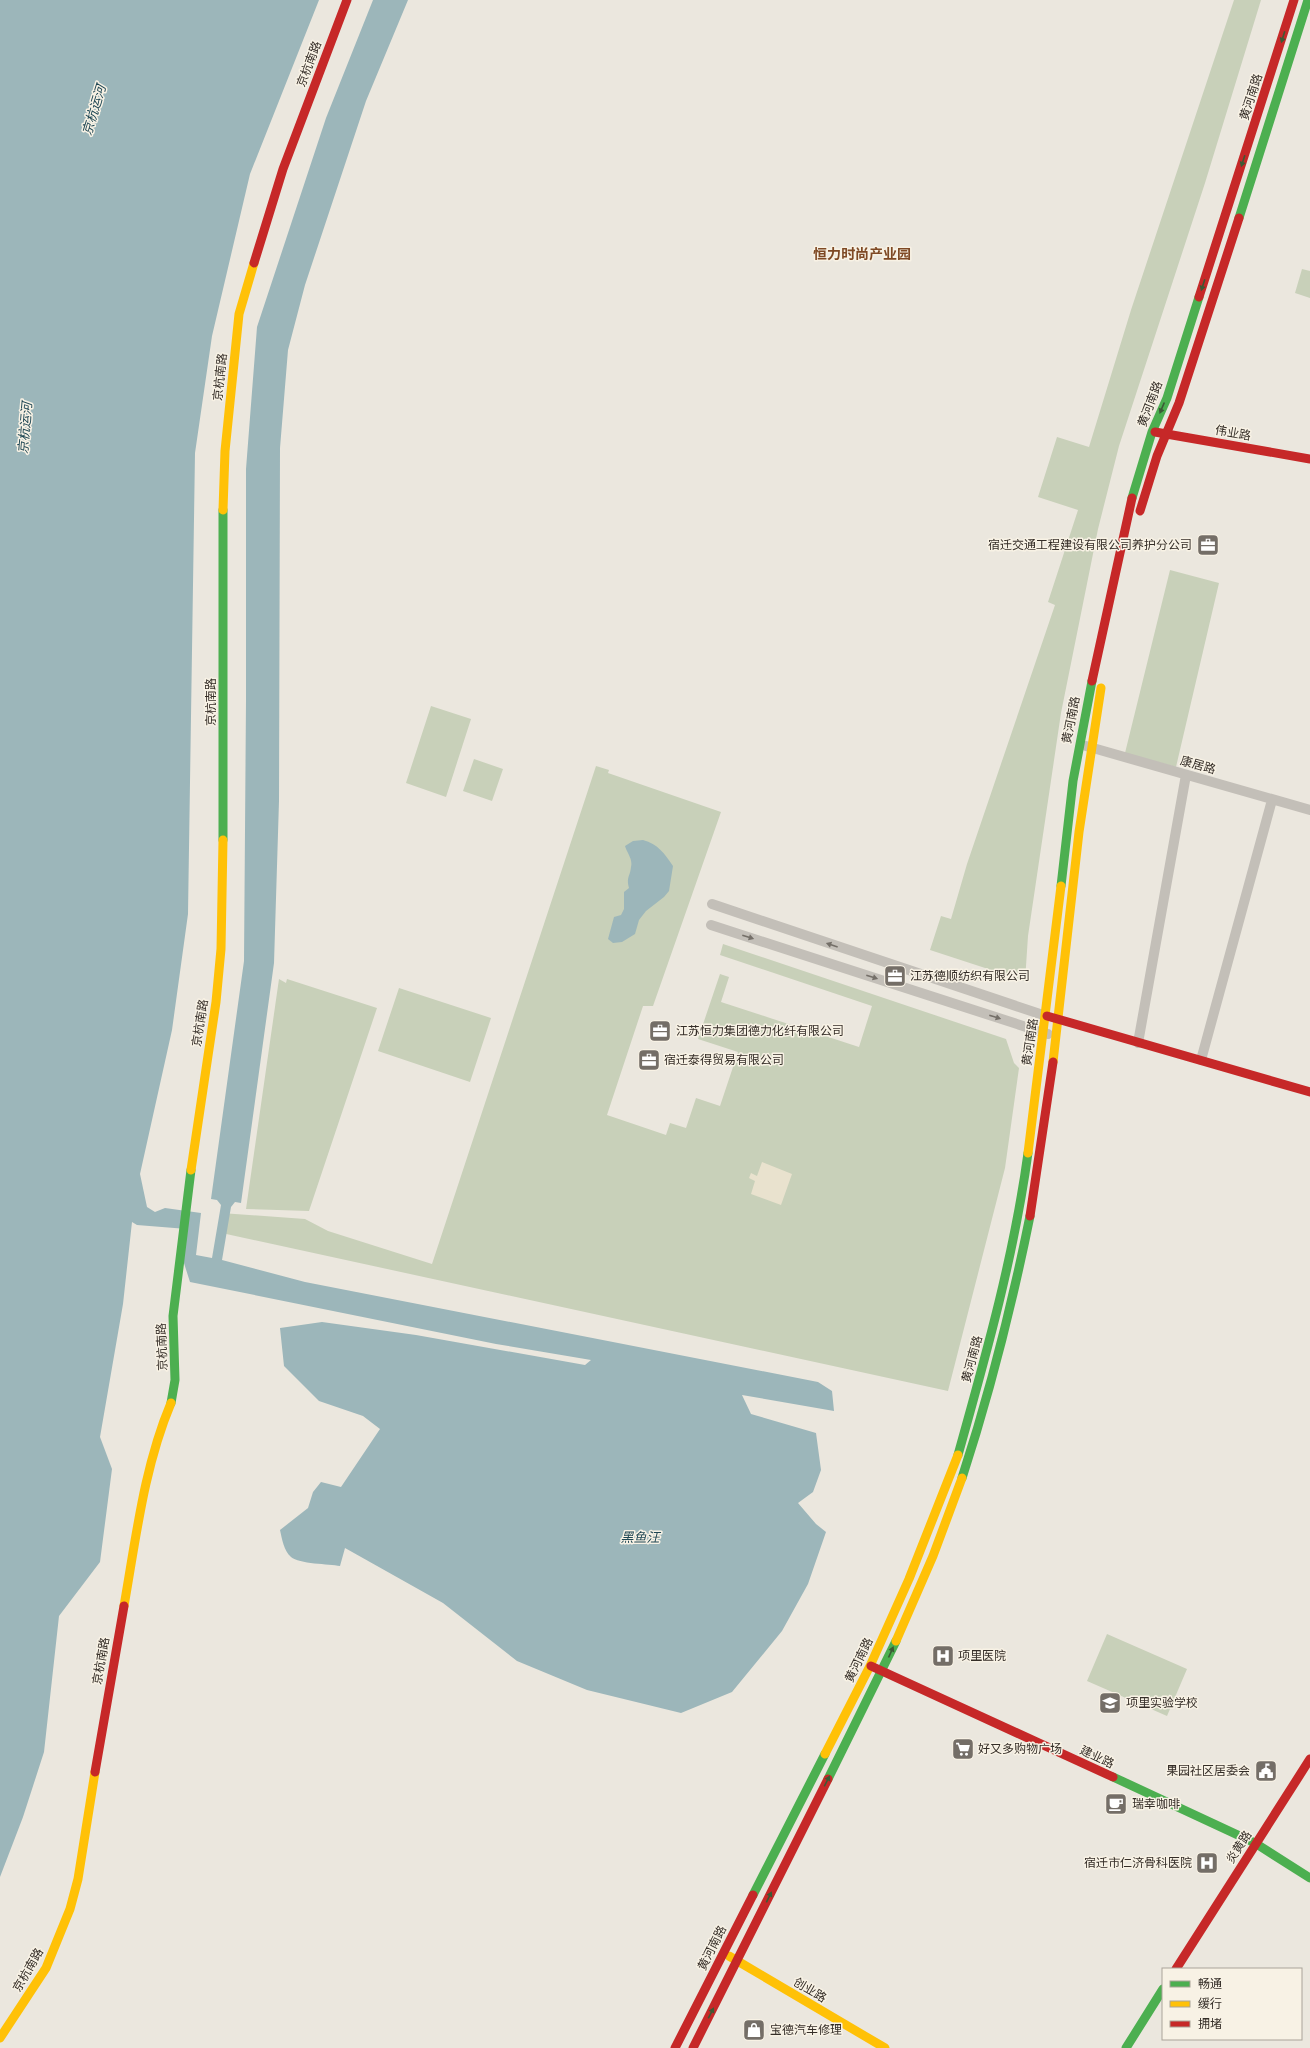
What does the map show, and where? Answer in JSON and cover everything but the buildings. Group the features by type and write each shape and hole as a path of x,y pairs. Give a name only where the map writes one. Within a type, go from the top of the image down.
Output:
{"main road":[{"name":"京杭南路","path":"0,2038 46,1968 70,1909 78,1879 113,1664 144,1495 161,1426 172,1400 175,1380 173,1316 194,1134 216,1002 221,949 223,862 222,559 225,451 239,314 283,169 347,0"},
{"name":"黄河南路","path":"675,2048 870,1666 909,1579 948,1484 957,1458 988,1347 1010,1257 1024,1174 1044,1033 1078,745 1119,552 1136,481 1152,432 1172,383 1294,0"},
{"name":"黄河南路","path":"1106,662 1137,522 1147,484 1165,434 1179,403 1290,61 1308,0"},
{"name":"伟业路","path":"1152,432 1310,459"},
{"name":"黄河南路","path":"693,2048 882,1672 937,1546 962,1479 991,1384 1021,1264 1044,1119 1058,1020 1090,747 1103,677"},
{"path":"1046,1016 1310,1092"},
{"name":"建业路","path":"870,1666 1255,1843 1310,1878"},
{"name":"炎黄路","path":"1177,1968 1310,1759"},
{"name":"创业路","path":"723,1952 885,2048"},
{"path":"1126,2048 1162,1991"}],"street":[{"name":"康居路","path":"1078,745 1090,747 1310,810"},
{"path":"1138,1043 1186,775"},
{"path":"1200,1060 1272,800"},
{"path":"712,904 1046,1016"},
{"path":"711,925 1055,1036"}],"green space":[{"path":"1234,0 1261,0 1205,183 1119,446 1098,529 1061,713 1028,936 1025,981 930,950 941,916 951,919 967,864 1055,605 1048,602 1078,510 1038,497 1057,437 1089,447 1131,310"},
{"path":"1302,269 1310,271 1310,298 1295,293"},
{"path":"1170,570 1219,583 1176,767 1125,753"},
{"path":"431,706 471,719 446,797 406,783"},
{"path":"474,759 503,769 492,801 463,791"},
{"path":"596,766 609,770 608,773 721,812 653,1006 643,1006 607,1115 666,1135 670,1123 686,1128 696,1098 720,1106 738,1052 698,1039 720,974 729,977 721,1002 859,1047 872,1006 720,955 723,944 1006,1039 1014,1063 1019,1068 1005,1168 948,1391 217,1232 221,1213 305,1219 328,1231 432,1264"},
{"path":"279,979 286,983 287,979 377,1008 309,1211 246,1209"},
{"path":"399,988 491,1018 470,1082 378,1051"},
{"path":"1107,1634 1187,1669 1167,1716 1087,1681"}],"shaded area":[{"path":"762,1162 792,1174 781,1205 751,1194 755,1181 749,1178 751,1173 757,1176"}],"water":[{"path":"0,0 319,0 250,174 212,336 195,453 188,914 172,1030 140,1174 147,1207 155,1212 165,1208 201,1213 196,1255 212,1258 221,1205 217,1200 211,1199 244,961 246,469 257,327 326,118 373,0 408,0 366,101 305,285 288,350 280,448 279,801 274,963 241,1203 235,1202 231,1207 222,1260 305,1282 818,1382 832,1391 834,1411 742,1395 751,1414 816,1433 821,1470 813,1492 798,1503 816,1524 826,1532 808,1584 782,1631 732,1692 681,1713 587,1690 517,1661 443,1603 345,1548 340,1566 300,1561 291,1557 284,1545 280,1530 308,1508 313,1492 321,1482 341,1487 380,1429 363,1416 319,1401 284,1366 280,1328 322,1322 416,1335 585,1365 591,1360 496,1344 190,1282 183,1260 187,1229 137,1225 132,1222 123,1304 100,1437 112,1469 100,1562 59,1616 44,1752 23,1817 0,1877"},
{"path":"643,840 653,844 664,853 673,866 669,891 664,897 646,911 639,920 635,934 622,942 613,943 608,939 614,917 621,915 624,909 624,892 629,888 628,879 631,870 631,861 625,846 633,841"}],"traffic: fast":[{"path":"1239,218 1308,0"},
{"path":"1132,498 1152,432 1167,398 1199,297"},
{"path":"223,510 223,840"},
{"path":"1061,886 1073,781 1092,681"},
{"path":"958,1455 989,1343 1007,1267 1028,1153"},
{"path":"171,1403 175,1380 173,1316 191,1170"},
{"path":"962,1478 1000,1348 1030,1216"},
{"path":"828,1779 896,1641"},
{"path":"753,1895 825,1754"},
{"path":"1113,1777 1255,1843 1310,1878"},
{"path":"1126,2048 1162,1991"}],"traffic: slow":[{"path":"223,510 225,451 239,314 254,263"},
{"path":"1053,1062 1079,832 1101,688"},
{"path":"191,1170 216,1002 221,949 223,840"},
{"path":"1028,1153 1061,886"},
{"path":"124,1606 147,1477 171,1403"},
{"path":"825,1754 870,1666 909,1579 958,1455"},
{"path":"896,1641 933,1556 962,1478"},
{"path":"0,2038 46,1968 70,1909 78,1879 95,1772"},
{"path":"729,1956 885,2048"}],"traffic: jam":[{"path":"254,263 283,169 347,0"},
{"path":"1199,297 1294,0"},
{"path":"1140,511 1157,456 1179,403 1239,218"},
{"path":"1155,432 1310,459"},
{"path":"1092,681 1132,498"},
{"path":"1047,1016 1310,1092"},
{"path":"1030,1216 1053,1062"},
{"path":"95,1772 124,1606"},
{"path":"871,1666 1113,1777"},
{"path":"1177,1968 1310,1759"},
{"path":"693,2048 828,1779"},
{"path":"675,2048 753,1895"}],"place":[{"name":"宿迁交通工程建设有限公司养护分公司","path":"1208,545"},
{"name":"江苏德顺纺织有限公司","path":"895,976"},
{"name":"江苏恒力集团德力化纤有限公司","path":"660,1031"},
{"name":"宿迁泰得贸易有限公司","path":"649,1060"},
{"name":"项里医院","path":"943,1656"},
{"name":"项里实验学校","path":"1110,1703"},
{"name":"好又多购物广场","path":"963,1749"},
{"name":"果园社区居委会","path":"1266,1771"},
{"name":"瑞幸咖啡","path":"1116,1804"},
{"name":"宿迁市仁济骨科医院","path":"1207,1863"},
{"name":"宝德汽车修理","path":"754,2030"}],"district":[{"name":"恒力时尚产业园","path":"862,254"}],"water label":[{"name":"京杭运河","path":"94,110"},
{"name":"京杭运河","path":"25,428"},
{"name":"黑鱼汪","path":"640,1537"}]}
